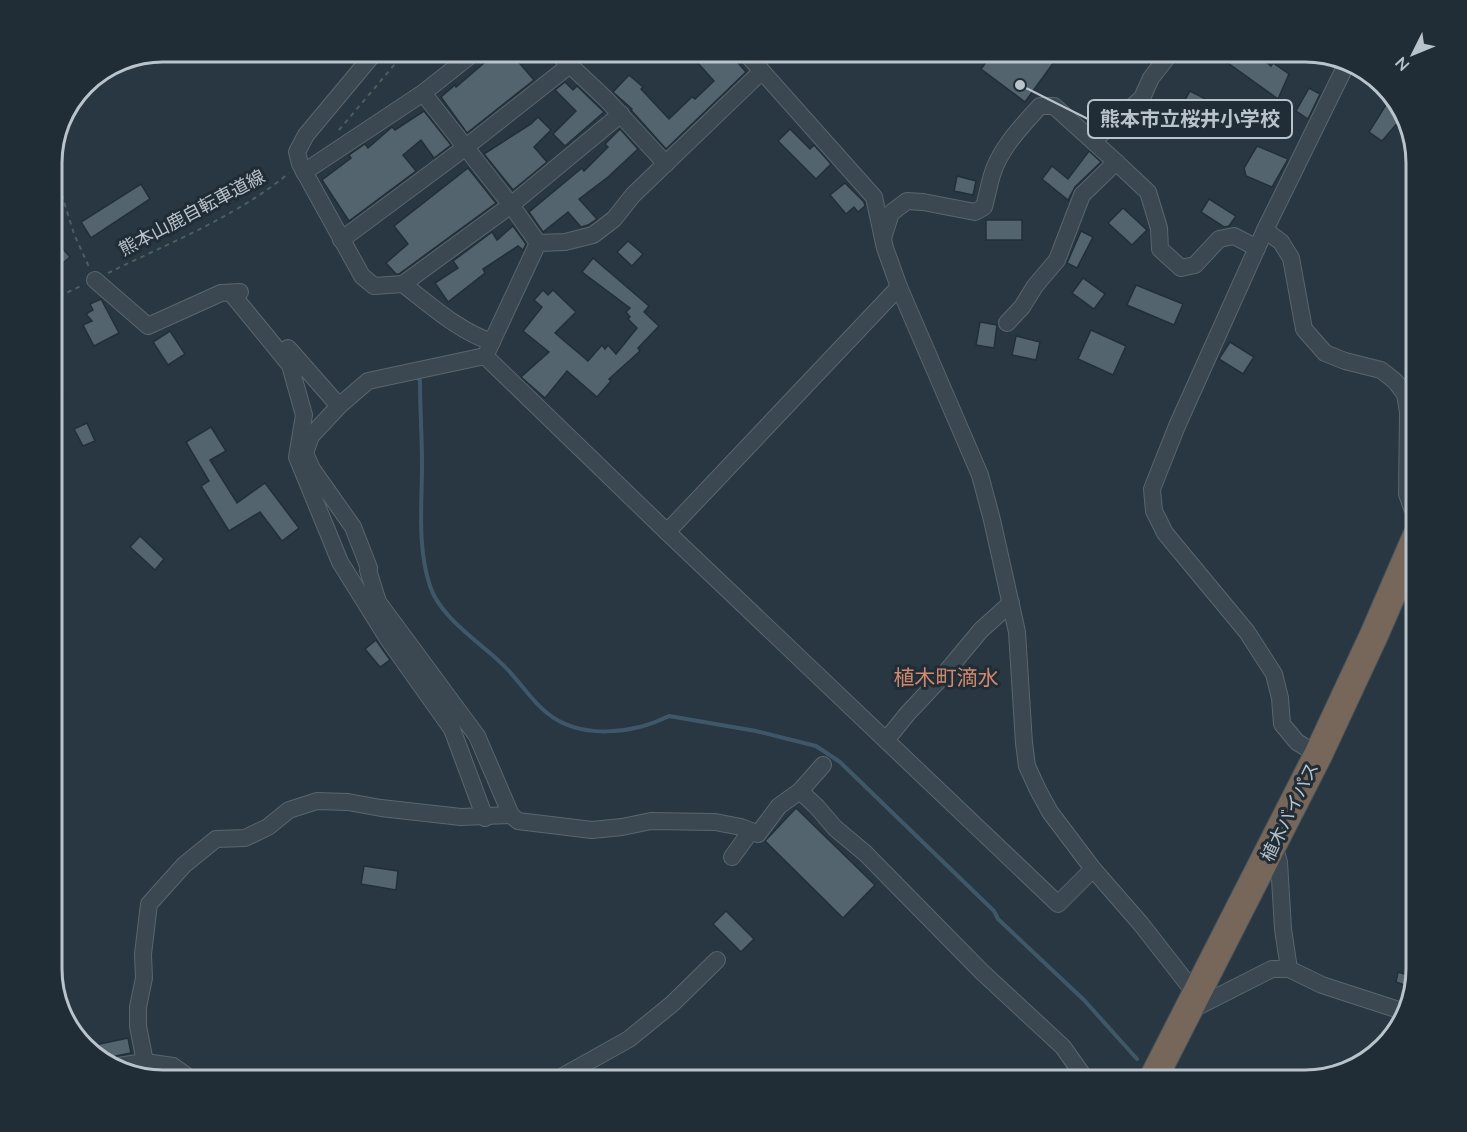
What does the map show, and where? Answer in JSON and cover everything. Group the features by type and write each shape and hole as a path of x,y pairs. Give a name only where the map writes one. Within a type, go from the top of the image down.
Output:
{"highway":[{"name":"植木バイパス","path":"1158,1070 1318,755 1406,561"}],"street":[{"path":"367,62 306,135 297,152 302,168 341,240 362,276 374,285 403,284 511,205 621,114"},
{"path":"302,168 423,93 462,62"},
{"path":"567,62 621,114 666,164"},
{"path":"754,62 874,197 883,239 899,287 980,475 999,544 1017,632 1027,766 1050,812 1187,983 1194,1000 1272,969 1289,969 1322,985 1397,1009"},
{"path":"1093,141 1142,98 1151,78 1163,62"},
{"path":"341,240 466,147 570,65"},
{"path":"1318,755 1296,742 1282,724 1280,698 1274,675 1247,632 1165,533 1154,511 1152,489 1176,426 1265,230 1344,70"},
{"path":"538,243 565,242 593,235 614,219 633,195 762,71"},
{"path":"423,93 538,243"},
{"path":"883,239 891,213 907,201 975,212 984,207 993,173 1016,133 1040,106 1054,106 1148,192 1159,228 1160,249 1181,268 1195,265 1219,238 1234,236 1257,248"},
{"path":"1007,323 1022,307 1035,286 1057,260 1082,195 1116,162"},
{"path":"1265,230 1281,242 1291,258 1304,329 1324,353 1381,370 1395,381 1405,394 1406,400"},
{"path":"538,243 488,349 368,381 339,406 311,436 306,453 312,469 353,528 369,568 378,602 477,736 511,815 518,821 592,830 651,821 715,822 741,827 758,834 779,806 800,792 822,765"},
{"path":"95,279 148,326 221,293 240,292 339,406"},
{"path":"403,284 443,315 483,339 488,349 667,532 1058,904 1093,868"},
{"path":"667,532 899,287"},
{"path":"231,293 290,365 304,416 297,457 340,562 388,639 452,729 485,818"},
{"path":"887,739 981,630 1011,603"},
{"path":"800,792 835,828 865,853 982,972 1063,1047 1079,1070"},
{"path":"145,1062 138,1026 138,1007 144,978 143,954 149,904 184,865 216,839 245,838 268,827 289,810 317,801 348,802 462,818 511,815"},
{"path":"732,857 751,831"},
{"path":"1274,845 1279,862 1283,929 1289,969"},
{"path":"574,1070 629,1039 672,1004 717,960"},
{"path":"129,1064 145,1062 172,1066 178,1070"}],"path":[{"path":"339,130 397,62"},
{"name":"熊本山鹿自転車道線","path":"62,295 219,218 267,192 302,168"},
{"path":"62,195 74,234 95,279"}],"building":[{"path":"485,62 518,62 534,80 467,133 441,97 455,85 456,87"},
{"path":"697,62 737,62 746,72 666,149 632,109 613,92 629,75 643,87 641,89 669,119 692,97 695,99 714,81"},
{"path":"986,62 1054,62 1025,102 981,69"},
{"path":"1227,62 1266,62 1271,66 1273,63 1289,74 1278,99"},
{"path":"565,82 573,90 577,86 604,112 565,146 553,134 576,111 555,90"},
{"path":"1309,88 1320,94 1308,119 1296,111"},
{"path":"1190,91 1225,109 1216,126 1181,107"},
{"path":"1387,104 1397,123 1382,141 1369,132"},
{"path":"424,111 451,145 434,158 421,140 403,155 416,171 349,221 322,180 351,158 349,155 365,144 368,148 392,127 395,130"},
{"path":"538,117 551,130 534,147 547,162 513,190 484,154 531,124"},
{"path":"620,129 638,149 608,177 579,199 597,219 581,227 568,212 543,232 529,212 582,168 584,171 608,147 605,144"},
{"path":"790,129 810,149 814,145 831,164 816,179 778,141"},
{"path":"1257,146 1288,159 1272,187 1246,176 1244,168"},
{"path":"1089,151 1101,162 1075,187 1068,200 1042,179 1052,166 1068,179"},
{"path":"468,168 496,203 396,274 386,263 408,244 394,226"},
{"path":"957,176 976,181 973,195 954,191"},
{"path":"845,183 864,202 865,206 858,212 854,207 846,214 830,195"},
{"path":"141,184 150,199 91,238 81,222"},
{"path":"1209,199 1236,216 1229,226 1224,227 1201,212"},
{"path":"1123,208 1147,230 1132,245 1108,223"},
{"path":"986,220 1022,220 1022,240 986,240"},
{"path":"513,226 526,244 523,250 518,246 483,269 485,273 448,302 435,283 458,268 453,261 492,232 497,240"},
{"path":"1081,231 1093,237 1077,268 1067,263"},
{"path":"628,241 643,254 632,266 617,252"},
{"path":"62,248 70,257 62,264"},
{"path":"593,258 649,306 644,312 659,326 638,348 640,351 609,379 611,381 597,397 567,371 545,398 521,377 549,352 523,331 542,307 534,300 543,290 548,295 553,290 576,312 555,333 588,361 602,345 605,349 608,345 616,354 637,328 628,319 630,317 626,312 630,308 582,272"},
{"path":"1083,278 1105,294 1094,309 1072,293"},
{"path":"1136,285 1183,304 1174,325 1127,305"},
{"path":"101,299 119,333 94,346 83,325 92,321 86,314 93,310 90,304"},
{"path":"980,322 997,325 994,348 976,345"},
{"path":"1091,330 1126,346 1113,375 1078,359"},
{"path":"170,331 185,354 168,365 153,342"},
{"path":"1016,336 1040,342 1036,360 1012,355"},
{"path":"1230,342 1254,357 1243,374 1219,359"},
{"path":"87,423 95,441 83,446 74,429"},
{"path":"211,427 226,451 210,460 237,503 265,483 299,528 282,541 260,512 229,531 201,486 209,481 186,442"},
{"path":"140,536 164,559 155,570 130,547"},
{"path":"376,640 390,660 380,667 365,649"},
{"path":"796,808 875,885 843,918 765,841"},
{"path":"364,866 398,871 396,890 361,884"},
{"path":"726,911 754,939 741,952 713,924"},
{"path":"1398,972 1406,974 1404,985 1396,982"},
{"path":"128,1038 131,1053 114,1058 96,1045"}],"waterway":[{"path":"417,375 420,381 422,541 430,586 442,608 451,618 507,669 547,713 560,722 591,731 639,727 669,716 756,731 816,746 840,762 994,911 998,919 1084,1000 1137,1059"}],"place":[{"name":"熊本市立桜井小学校","path":"1020,85"}],"district":[{"name":"植木町滴水","path":"946,678"}]}
